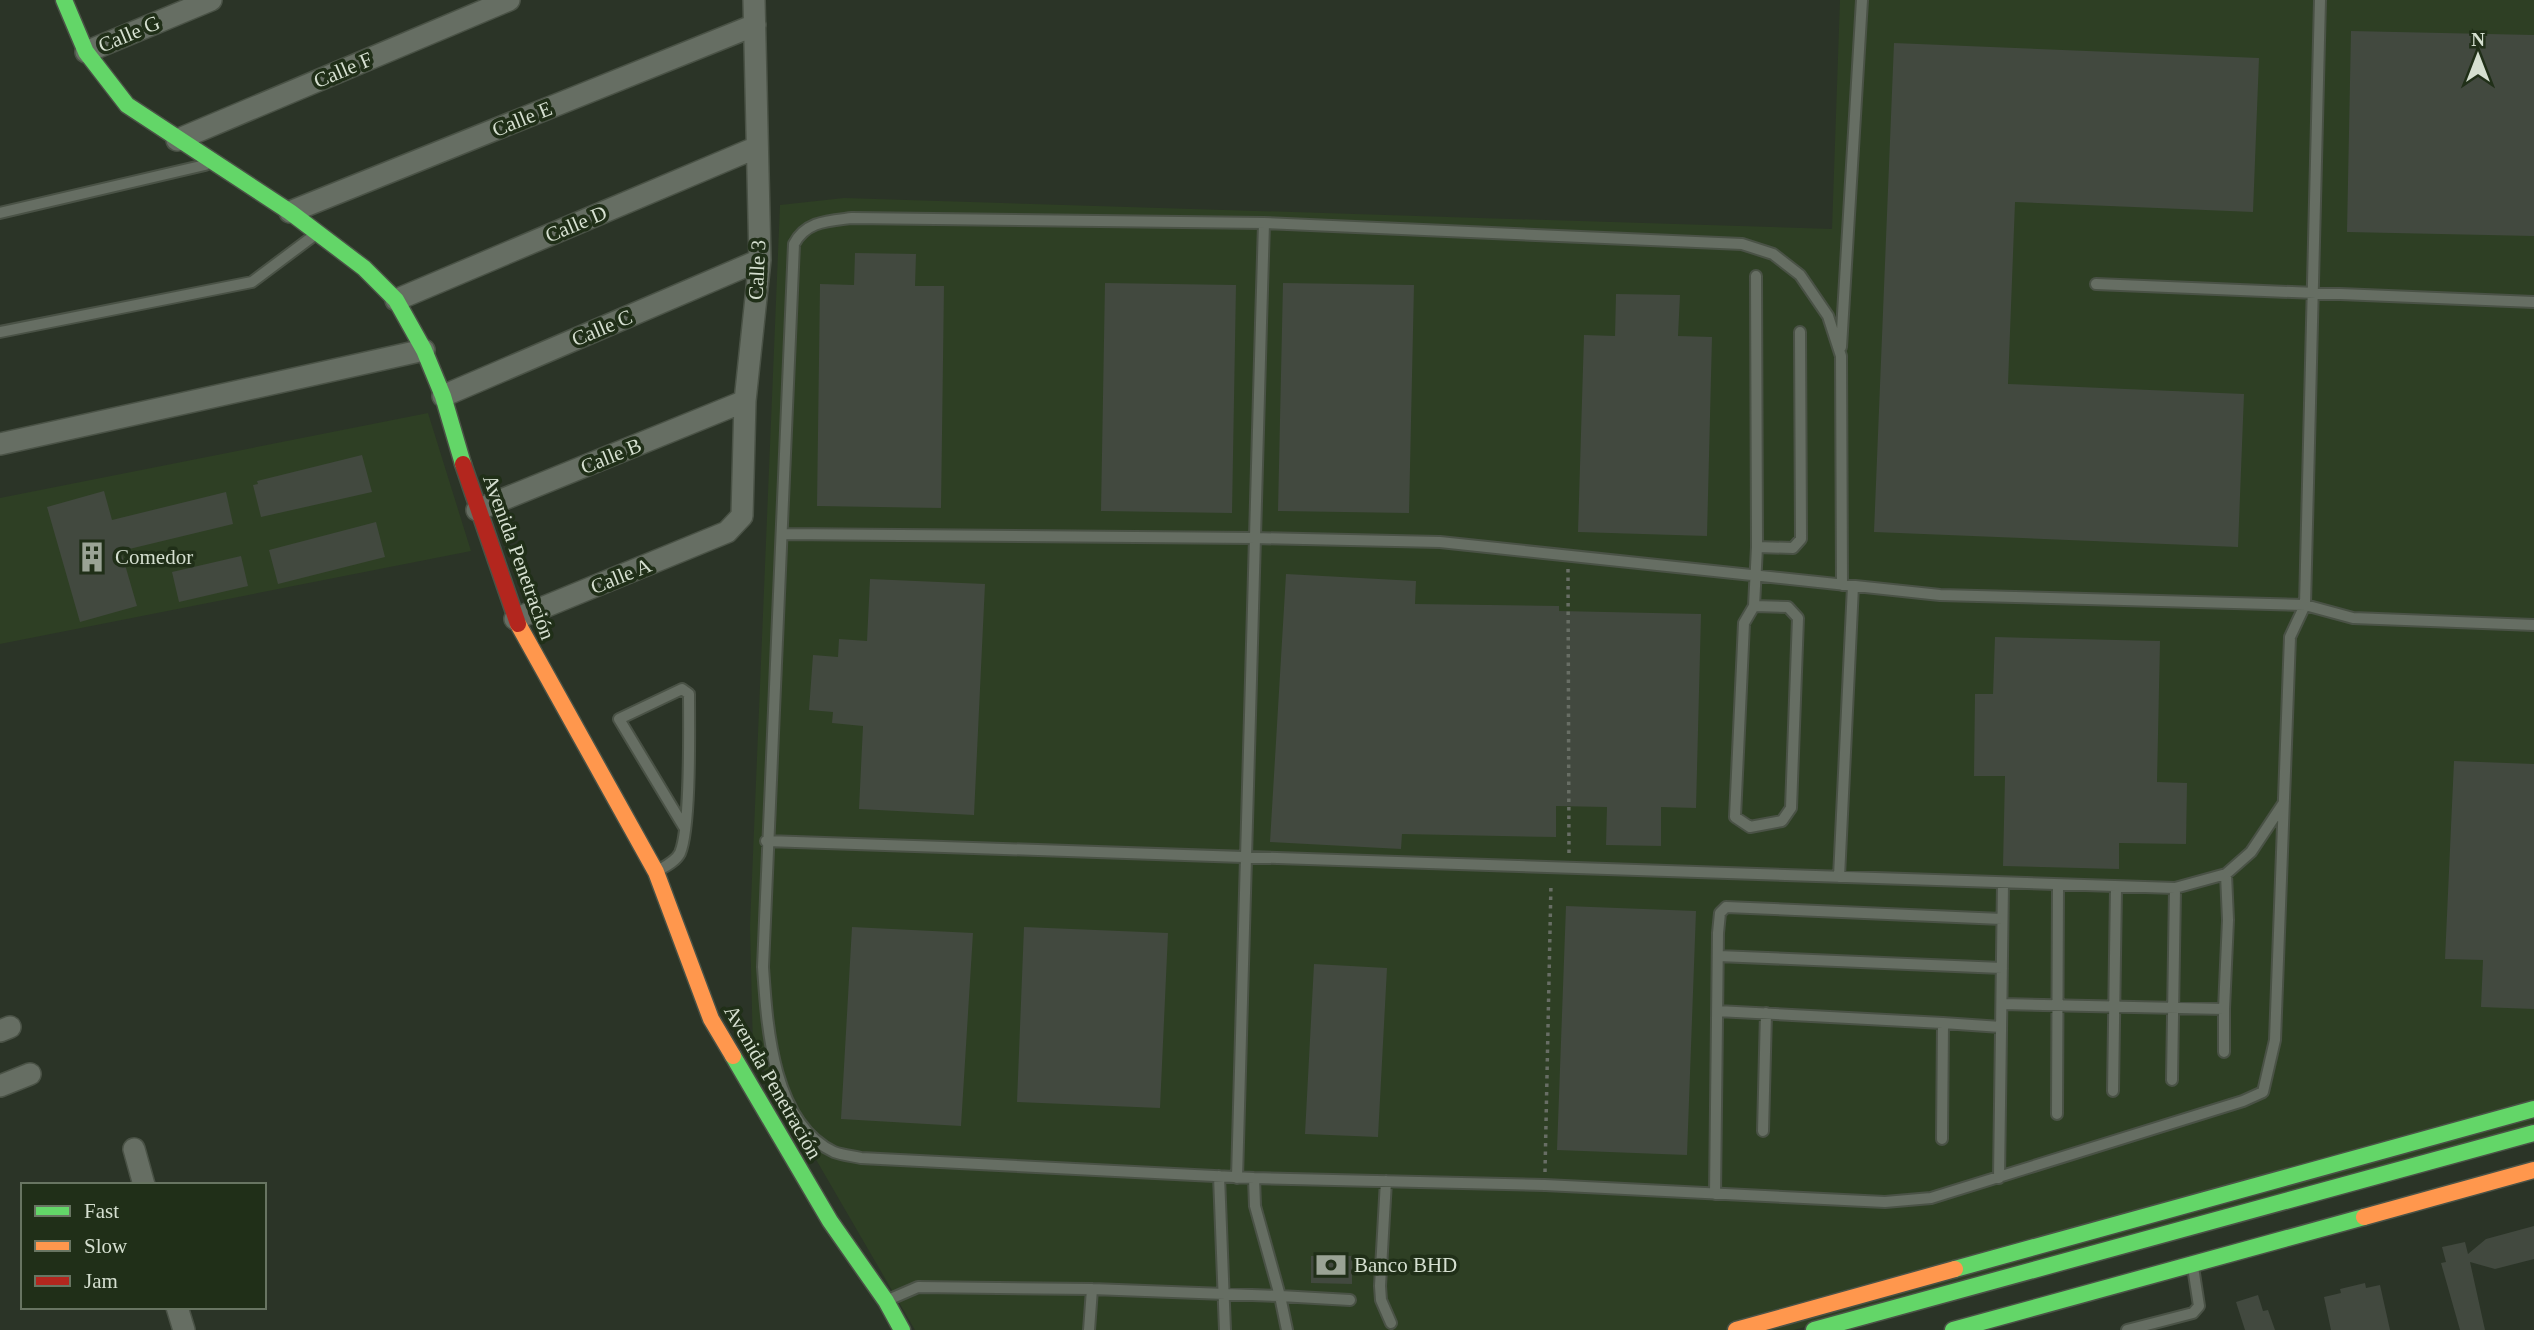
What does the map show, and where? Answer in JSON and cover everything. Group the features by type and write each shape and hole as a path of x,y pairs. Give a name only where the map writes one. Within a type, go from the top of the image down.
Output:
{"street":[{"name":"Avenida Penetración","path":"64,0 86,52 127,105 318,232 364,268 397,300 424,350 443,396 477,510 515,619 656,872 721,1038 830,1222 886,1301 902,1330"},
{"name":"Calle G","path":"86,52 211,0"},
{"name":"Calle F","path":"177,140 470,7 509,0"},
{"name":"Calle 3","path":"727,532 742,516 745,401 760,260 755,148 754,0"},
{"name":"Calle E","path":"290,212 755,25"},
{"name":"Calle D","path":"397,300 755,148"},
{"name":"Calle C","path":"443,396 760,260"},
{"path":"0,444 424,350"},
{"name":"Calle B","path":"477,510 745,401"},
{"name":"Calle A","path":"515,619 727,532"},
{"path":"0,1086 30,1074"},
{"path":"1736,1330 2534,1109"},
{"path":"1814,1330 2534,1133"},
{"path":"134,1149 143,1183"},
{"path":"1953,1330 2534,1170"},
{"path":"178,1309 184,1330"}],"lane":[{"path":"1839,877 1847,586 1841,356 1862,0"},
{"path":"1841,356 1828,316 1800,275 1773,254 1742,244 1264,223 852,218 823,221 801,230 794,244 762,967 771,1056 784,1091 803,1125 817,1142 836,1153 861,1158 1237,1178 1545,1185 1885,1202 1931,1198 2000,1178 2243,1101 2263,1092 2276,1040 2290,637 2305,605 2320,0"},
{"path":"0,212 214,163"},
{"path":"1237,1178 1249,857 1254,538 1264,223"},
{"path":"0,332 253,282 318,232"},
{"path":"1754,606 1788,607 1798,618 1791,808 1782,821 1750,827 1735,817 1744,623 1754,606 1757,547 1756,276"},
{"path":"2096,284 2534,302"},
{"path":"1757,547 1793,548 1801,539 1800,332"},
{"path":"783,534 1440,542 1940,595 2305,605 2353,618 2534,625"},
{"path":"656,872 679,854 684,827 689,694 682,689 620,719 684,827"},
{"path":"766,841 2175,888 2226,874 2251,852 2284,801"},
{"path":"2224,1052 2228,920 2226,874"},
{"path":"2000,1178 2003,883"},
{"path":"2057,1115 2060,1006 2058,886"},
{"path":"2113,1091 2116,888"},
{"path":"2172,1080 2175,888"},
{"path":"1715,1194 1718,956 1720,914 1726,907 2002,919"},
{"path":"1718,956 2002,968"},
{"path":"2002,1004 2224,1009"},
{"path":"1717,1011 2001,1027"},
{"path":"1763,1131 1766,1013"},
{"path":"1942,1139 1943,1023"},
{"path":"1219,1176 1225,1330"},
{"path":"1254,1178 1255,1206 1287,1330"},
{"path":"1386,1181 1380,1286 1381,1300 1391,1323"},
{"path":"2127,1330 2193,1313 2199,1306 2192,1263"},
{"path":"886,1301 918,1287 1092,1289 1350,1300"},
{"path":"1089,1330 1092,1289"}],"path":[{"path":"1568,556 1569,867"},
{"path":"1545,1185 1552,867"}],"shaded area":[{"path":"1840,0 2534,0 2534,1126 1794,1330 915,1330 753,1051 750,926 780,205 844,198 1832,229"},
{"path":"428,413 471,551 0,644 0,498"}],"building":[{"path":"2351,31 2534,35 2534,236 2347,232"},
{"path":"1894,43 2259,58 2253,212 2015,202 2008,384 2244,394 2238,547 1874,532"},
{"path":"855,253 916,254 915,286 944,286 941,508 817,506 820,284 854,285"},
{"path":"1105,283 1236,285 1232,513 1101,511"},
{"path":"1283,283 1414,285 1409,513 1278,511"},
{"path":"1616,294 1680,295 1678,336 1712,337 1707,536 1578,532 1584,335 1615,336"},
{"path":"362,455 372,492 261,517 253,485 258,484 257,481"},
{"name":"Comedor","path":"104,491 112,520 226,492 233,524 121,551 137,606 80,622 47,507"},
{"path":"376,522 385,557 278,584 269,550"},
{"path":"241,556 248,586 179,602 172,572"},
{"path":"1286,574 1416,581 1415,604 1559,606 1559,611 1701,614 1696,808 1661,807 1661,846 1606,845 1607,807 1556,806 1556,837 1402,834 1401,849 1270,842"},
{"path":"870,579 985,584 974,815 859,809 863,726 832,723 833,712 809,710 813,655 838,657 839,639 867,641"},
{"path":"1995,637 2160,641 2157,782 2187,783 2186,844 2119,843 2119,869 2003,866 2005,776 1974,776 1975,694 1993,694"},
{"path":"2454,761 2534,764 2534,1009 2481,1007 2483,960 2445,959"},
{"path":"1566,906 1696,911 1687,1155 1557,1150"},
{"path":"852,927 973,933 961,1126 841,1119"},
{"path":"1024,927 1168,933 1160,1108 1017,1102"},
{"path":"1314,964 1387,968 1378,1137 1305,1134"},
{"path":"2534,1226 2534,1259 2495,1269 2470,1262 2485,1330 2460,1330 2441,1263 2446,1262 2442,1247 2465,1242 2468,1254 2486,1239"},
{"name":"Banco BHD","path":"1311,1256 1352,1256 1352,1284 1311,1283"},
{"path":"2365,1283 2366,1288 2380,1285 2390,1330 2331,1330 2324,1297 2341,1293 2340,1289"},
{"path":"2258,1295 2263,1311 2268,1310 2275,1330 2245,1330 2236,1302"}],"traffic: fast":[{"path":"64,0 86,52 127,105 290,212 364,268 396,300 424,350 443,396 463,464"},
{"path":"733,1056 830,1221 886,1301 902,1330"},
{"path":"1955,1269 2534,1109"},
{"path":"1814,1330 2534,1133"},
{"path":"1953,1330 2364,1217"}],"traffic: slow":[{"path":"518,624 656,872 711,1019 733,1056"},
{"path":"2364,1217 2534,1170"},
{"path":"1736,1330 1955,1269"}],"traffic: jam":[{"path":"463,464 518,624"}],"place":[{"name":"Comedor","path":"92,557"},
{"name":"Banco BHD","path":"1331,1265"}]}
